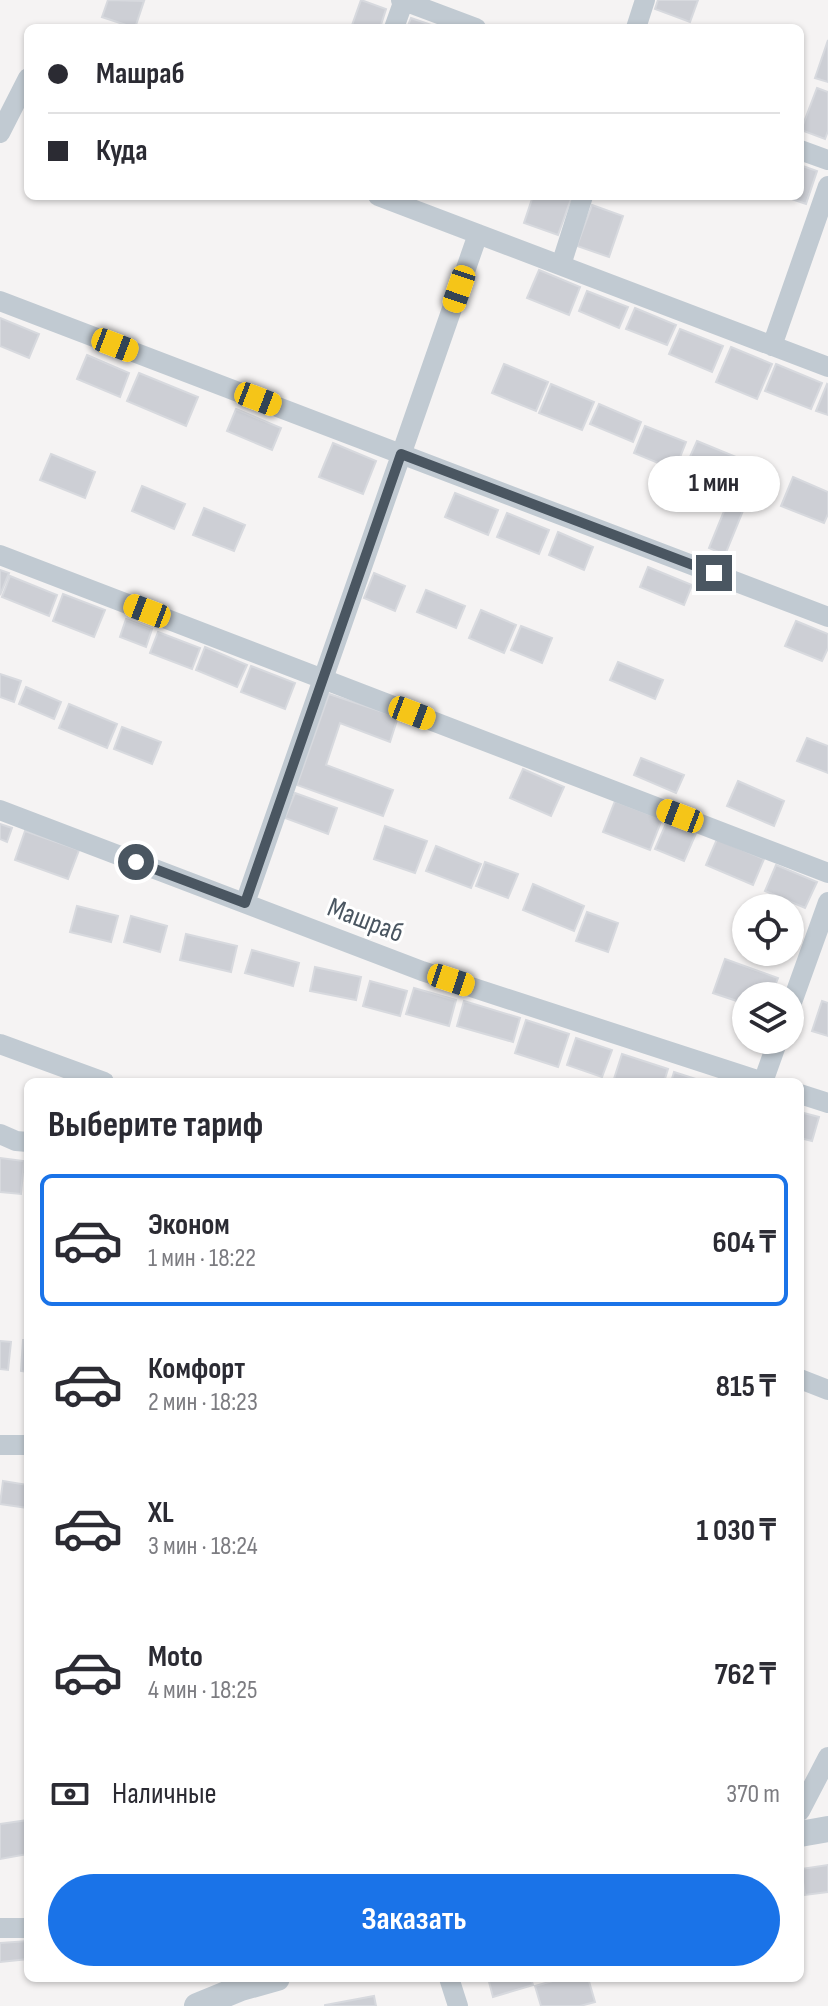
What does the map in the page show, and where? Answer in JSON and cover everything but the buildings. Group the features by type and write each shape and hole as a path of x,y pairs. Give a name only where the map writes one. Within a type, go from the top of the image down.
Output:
{"street":[{"path":"395,24 403,0 466,24"},
{"path":"637,24 645,0"},
{"path":"0,133 24,86"},
{"path":"804,151 828,160"},
{"path":"772,346 828,186"},
{"path":"389,200 828,367"},
{"path":"561,265 582,200"},
{"path":"245,903 478,234"},
{"path":"0,301 828,617"},
{"path":"0,555 828,873"},
{"name":"Машраб","path":"0,810 422,971 751,1078"},
{"path":"799,982 828,902"},
{"path":"0,1044 93,1078"},
{"path":"764,1078 773,1054"},
{"path":"804,1095 828,1103"},
{"path":"0,1134 24,1142"},
{"path":"804,1381 828,1390"},
{"path":"0,1445 24,1445"},
{"path":"804,1803 828,1757"},
{"path":"804,1833 828,1829"},
{"path":"0,1928 24,1928"},
{"path":"197,2006 263,1982"},
{"path":"450,1982 458,2006"}],"route":[{"path":"136,862 245,903 401,454 714,573"}]}
